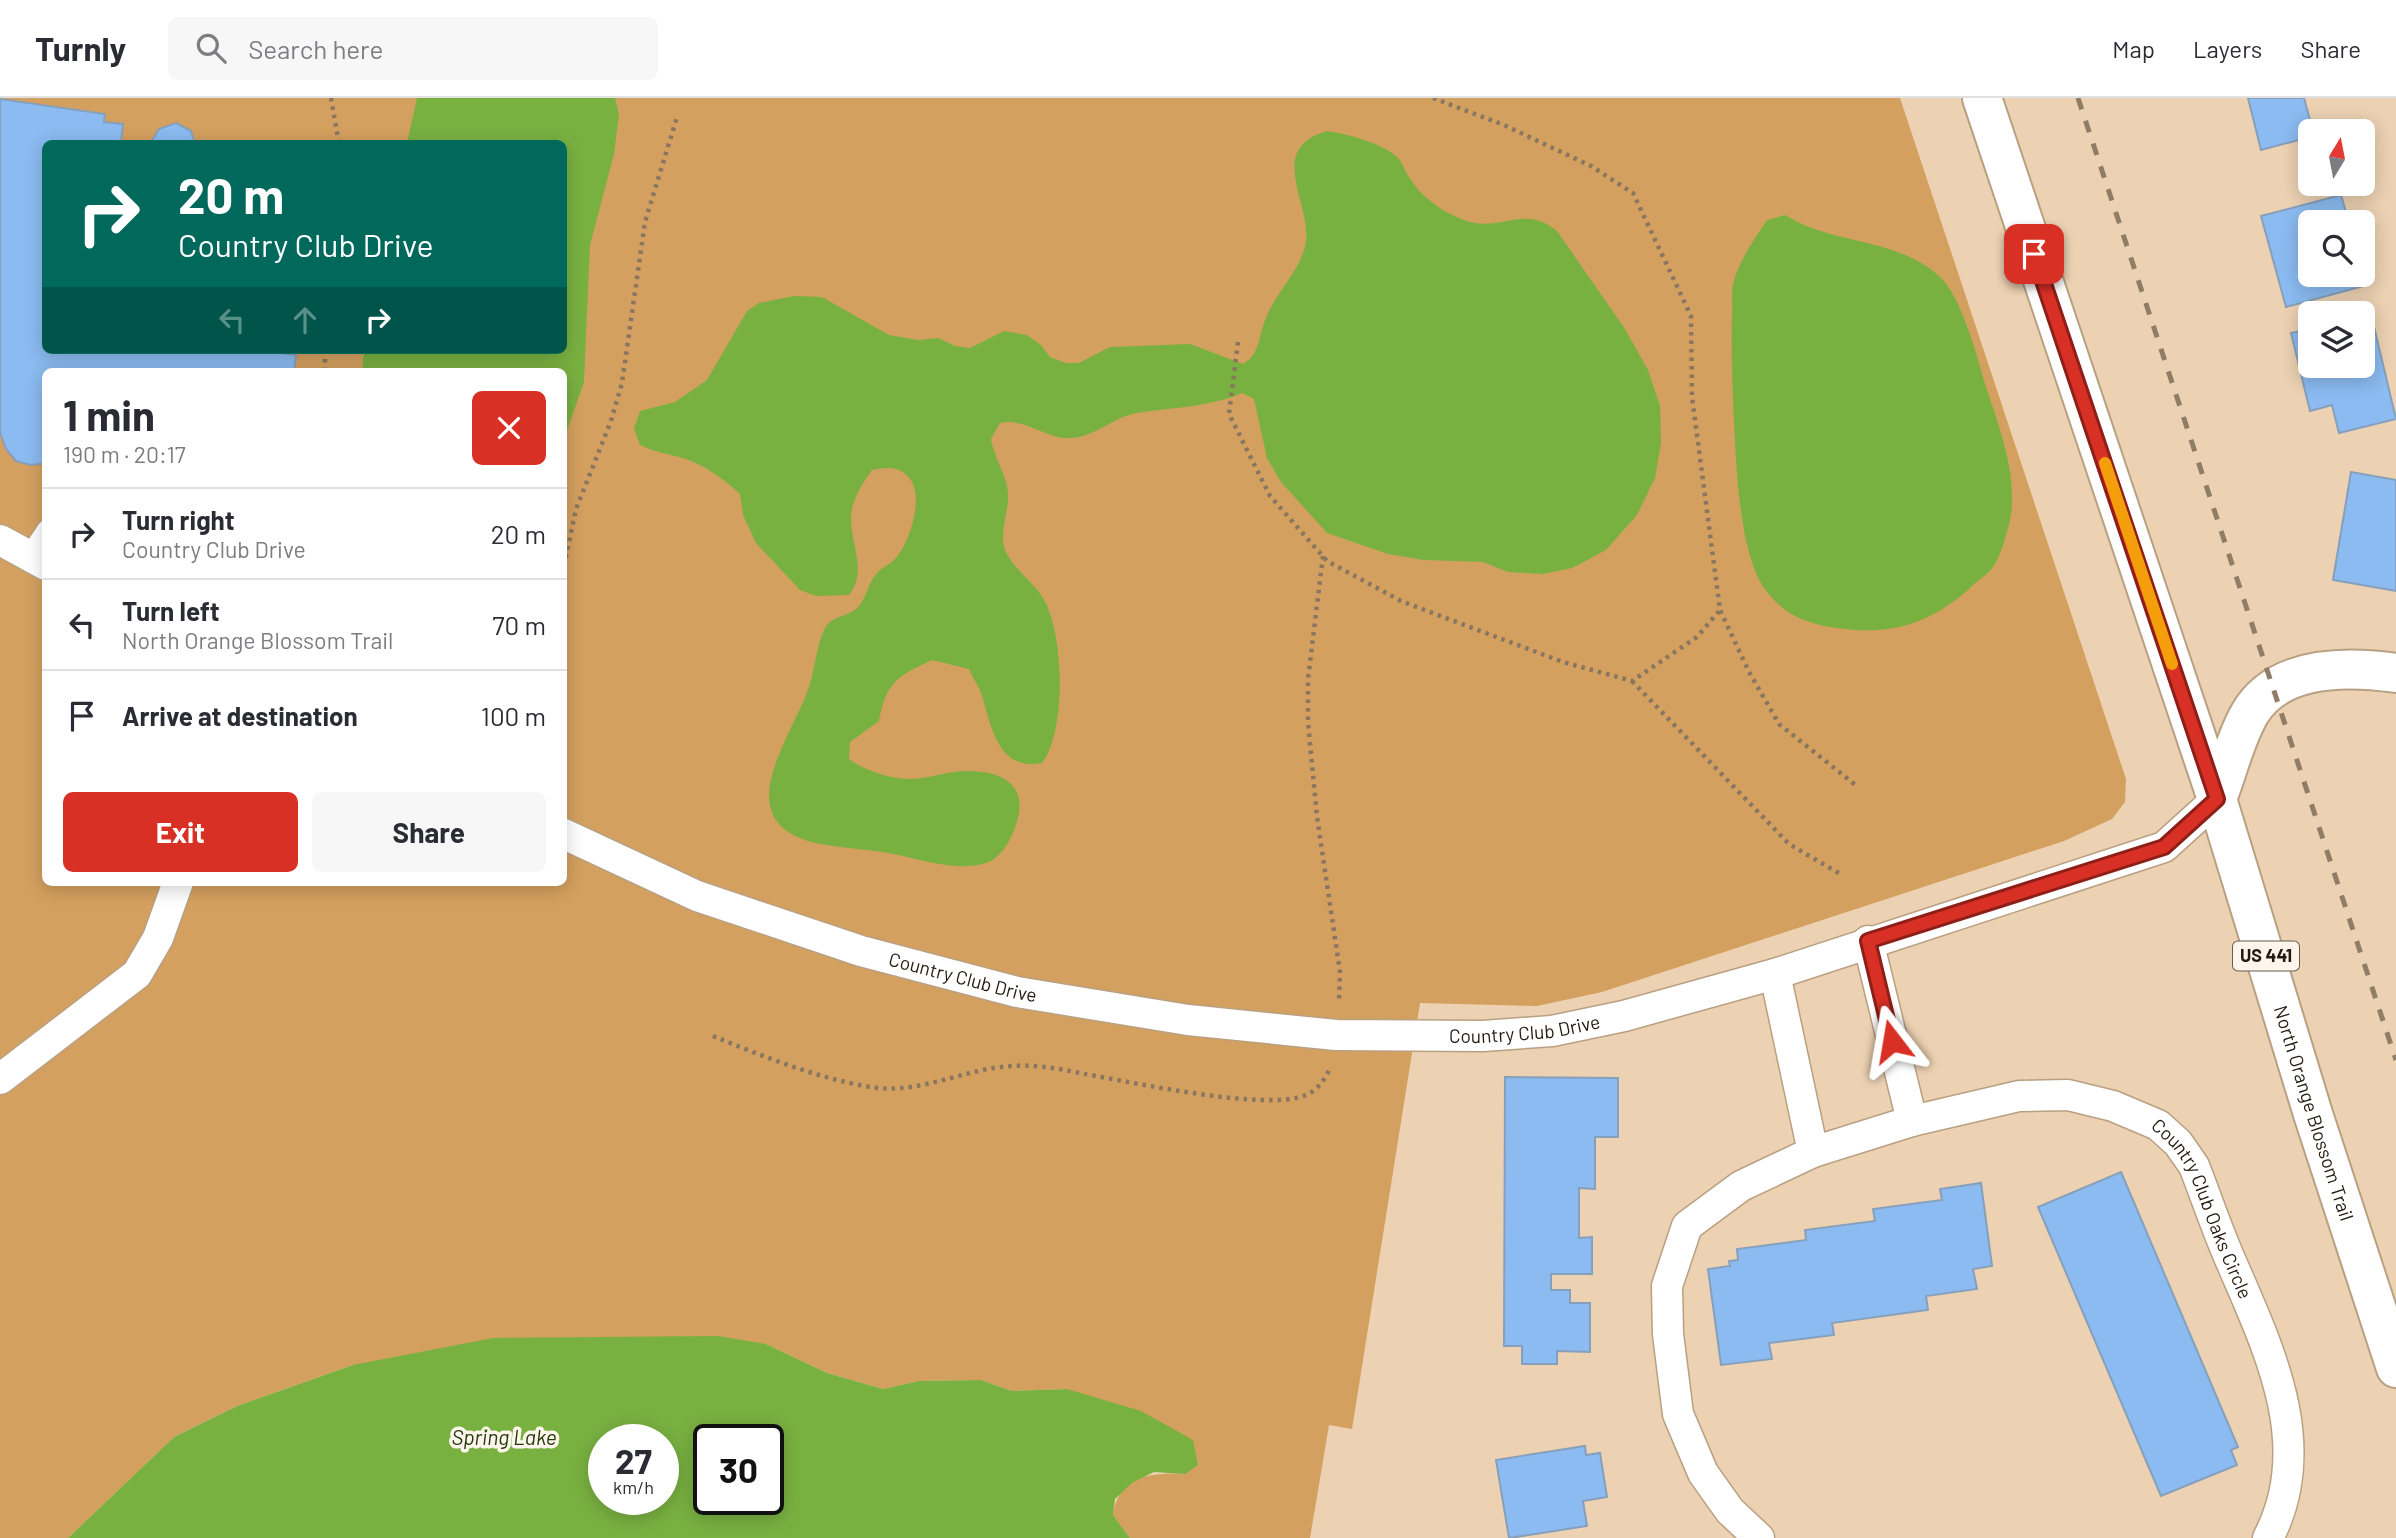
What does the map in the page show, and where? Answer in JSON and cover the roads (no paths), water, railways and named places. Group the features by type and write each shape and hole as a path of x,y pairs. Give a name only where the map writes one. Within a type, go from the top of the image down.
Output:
{"main road":[{"name":"North Orange Blossom Trail","path":"1982,98 2217,799 2313,1114 2396,1368"},
{"name":"Country Club Drive","path":"2217,799 2250,713 2272,686 2330,670 2360,668 2396,673"}],"street":[{"path":"0,540 36,560"},
{"name":"Country Club Drive","path":"567,835 697,896 861,951 1004,988 1188,1020 1336,1035 1483,1036 1552,1031 1624,1016 1775,974 1868,941 2164,847 2217,799"},
{"path":"0,1079 137,974 158,938 177,886"},
{"path":"1868,941 1912,1121"},
{"path":"1775,974 1813,1152"},
{"name":"Country Club Oaks Circle","path":"1759,1538 1730,1511 1703,1473 1678,1414 1668,1334 1667,1286 1687,1227 1741,1186 1813,1152 1912,1121 2019,1096 2068,1095 2113,1106 2158,1125 2178,1143 2194,1166 2271,1355 2283,1398 2288,1437 2287,1486 2278,1520 2268,1538"}],"lane":[{"path":"36,560 42,541"}],"water":[{"path":"417,98 615,98 619,114 614,154 590,245 584,382 567,430 567,368 362,368 364,354 567,354 567,140 408,140"},
{"path":"1328,131 1365,140 1392,153 1400,160 1420,191 1433,203 1456,217 1489,224 1533,219 1557,231 1625,329 1648,370 1660,406 1661,443 1655,478 1637,515 1606,550 1572,568 1543,574 1508,572 1483,562 1424,560 1388,554 1327,533 1281,482 1267,458 1254,399 1242,393 1203,404 1128,415 1081,437 1062,438 1018,423 1000,423 991,439 1007,488 1004,546 1014,564 1043,598 1050,614 1059,657 1059,706 1050,748 1042,763 1028,764 1007,755 990,724 982,695 969,669 932,660 895,682 885,698 879,721 850,742 849,759 869,770 901,778 916,779 967,771 997,775 1015,788 1019,798 1019,810 1010,839 1001,852 989,862 963,866 815,843 789,833 775,818 769,801 777,759 809,687 825,628 860,605 875,576 901,552 913,520 916,497 914,487 910,479 898,470 872,470 857,494 851,513 858,568 854,586 849,595 816,596 800,590 756,543 743,515 740,494 698,464 640,445 634,429 640,411 675,402 707,380 747,311 759,303 794,296 822,297 889,335 918,340 938,338 955,346 970,348 1004,331 1027,335 1041,345 1050,357 1066,363 1079,363 1110,347 1190,344 1243,364 1256,350 1270,308 1304,252 1306,226 1295,178 1295,163 1299,150 1309,139"},
{"path":"1785,215 1823,232 1903,254 1922,263 1939,276 1961,311 2003,438 2012,495 2007,532 1997,560 1987,573 1956,600 1909,624 1875,630 1856,630 1806,621 1788,612 1772,598 1757,576 1751,559 1742,519 1736,458 1732,288 1743,258 1767,220"},
{"name":"Spring Lake","path":"718,1336 766,1344 827,1373 883,1389 919,1381 981,1380 1012,1391 1067,1389 1141,1411 1193,1440 1198,1465 1185,1474 1154,1472 1132,1483 1115,1499 1113,1515 1130,1538 68,1538 174,1437 237,1406 353,1365 493,1338"}],"railway":[{"path":"2078,98 2396,1060"}]}
